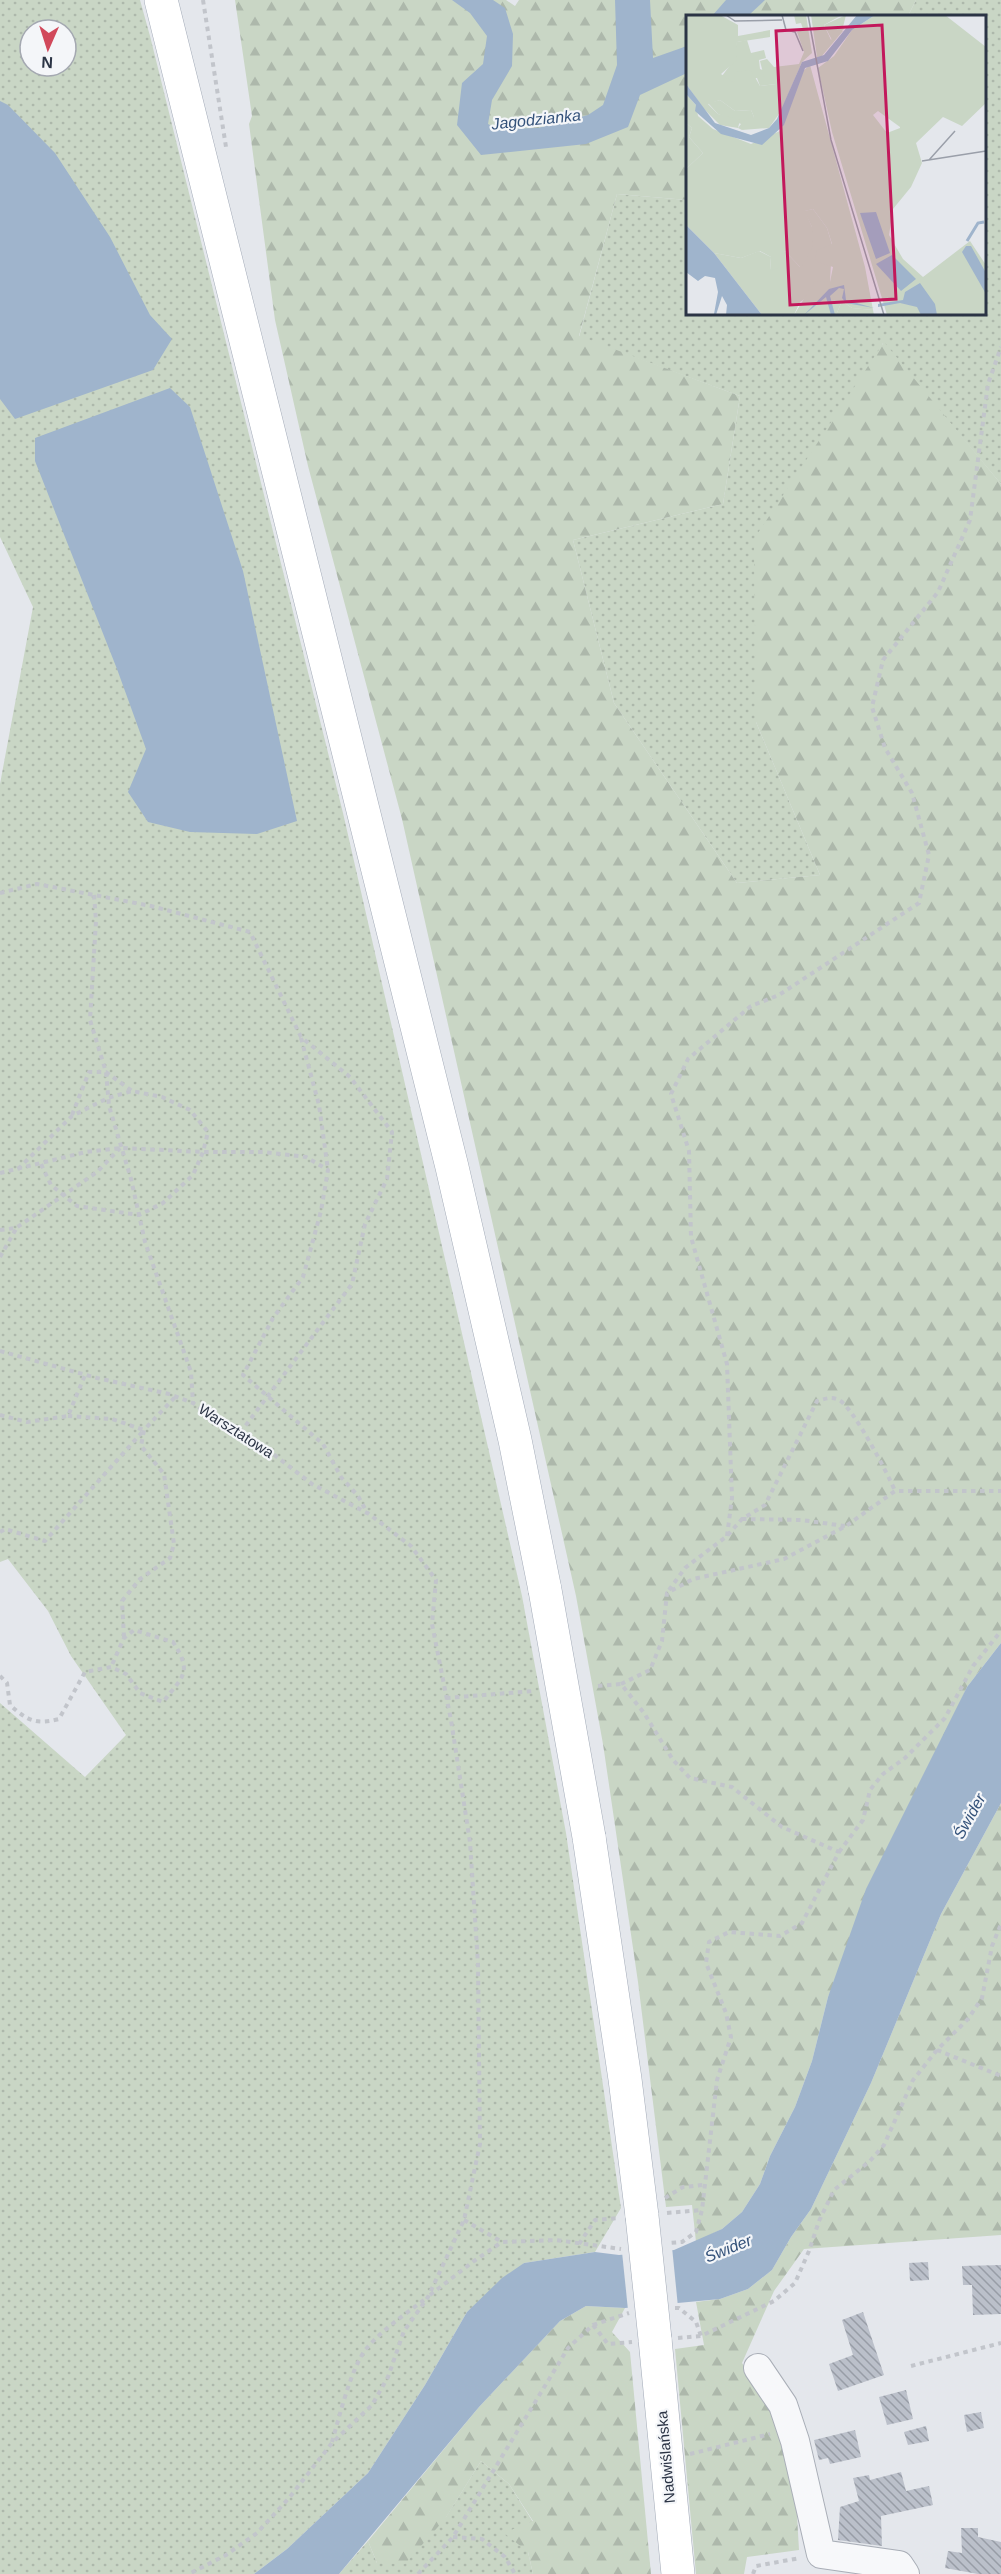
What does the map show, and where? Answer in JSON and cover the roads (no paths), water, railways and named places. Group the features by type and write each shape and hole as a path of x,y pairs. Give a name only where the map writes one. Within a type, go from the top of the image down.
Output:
{"main road":[{"name":"Nadwiślańska","path":"161,0 449,1156 510,1418 545,1590 589,1837 625,2079 632,2217 656,2344 678,2574"}],"lane":[{"path":"758,2368 783,2405 795,2441 821,2554 899,2565 905,2574"}],"water":[{"path":"452,0 493,0 505,8 513,34 512,66 492,100 488,124 498,129 538,128 588,115 603,105 617,65 615,0 650,0 653,58 686,46 686,73 640,95 628,127 586,144 481,155 457,125 462,83 483,64 487,36 470,13"},
{"path":"726,0 765,0 749,15 713,15"},
{"path":"0,101 8,105 55,153 110,237 150,315 172,339 153,370 15,419 0,399"},
{"path":"170,388 190,407 243,571 297,821 257,834 190,832 148,822 128,792 146,749 35,461 35,438"},
{"name":"Świder","path":"1001,1643 1001,1803 941,1914 871,2083 811,2209 772,2270 748,2289 720,2299 625,2308 586,2306 560,2321 479,2407 339,2574 254,2574 287,2549 368,2473 425,2385 467,2312 502,2278 524,2263 595,2252 619,2255 674,2250 722,2229 742,2212 760,2184 770,2156 795,2107 812,2061 828,1997 866,1889 967,1687"}],"water label":[{"name":"Jagodzianka","path":"536,119"}]}
